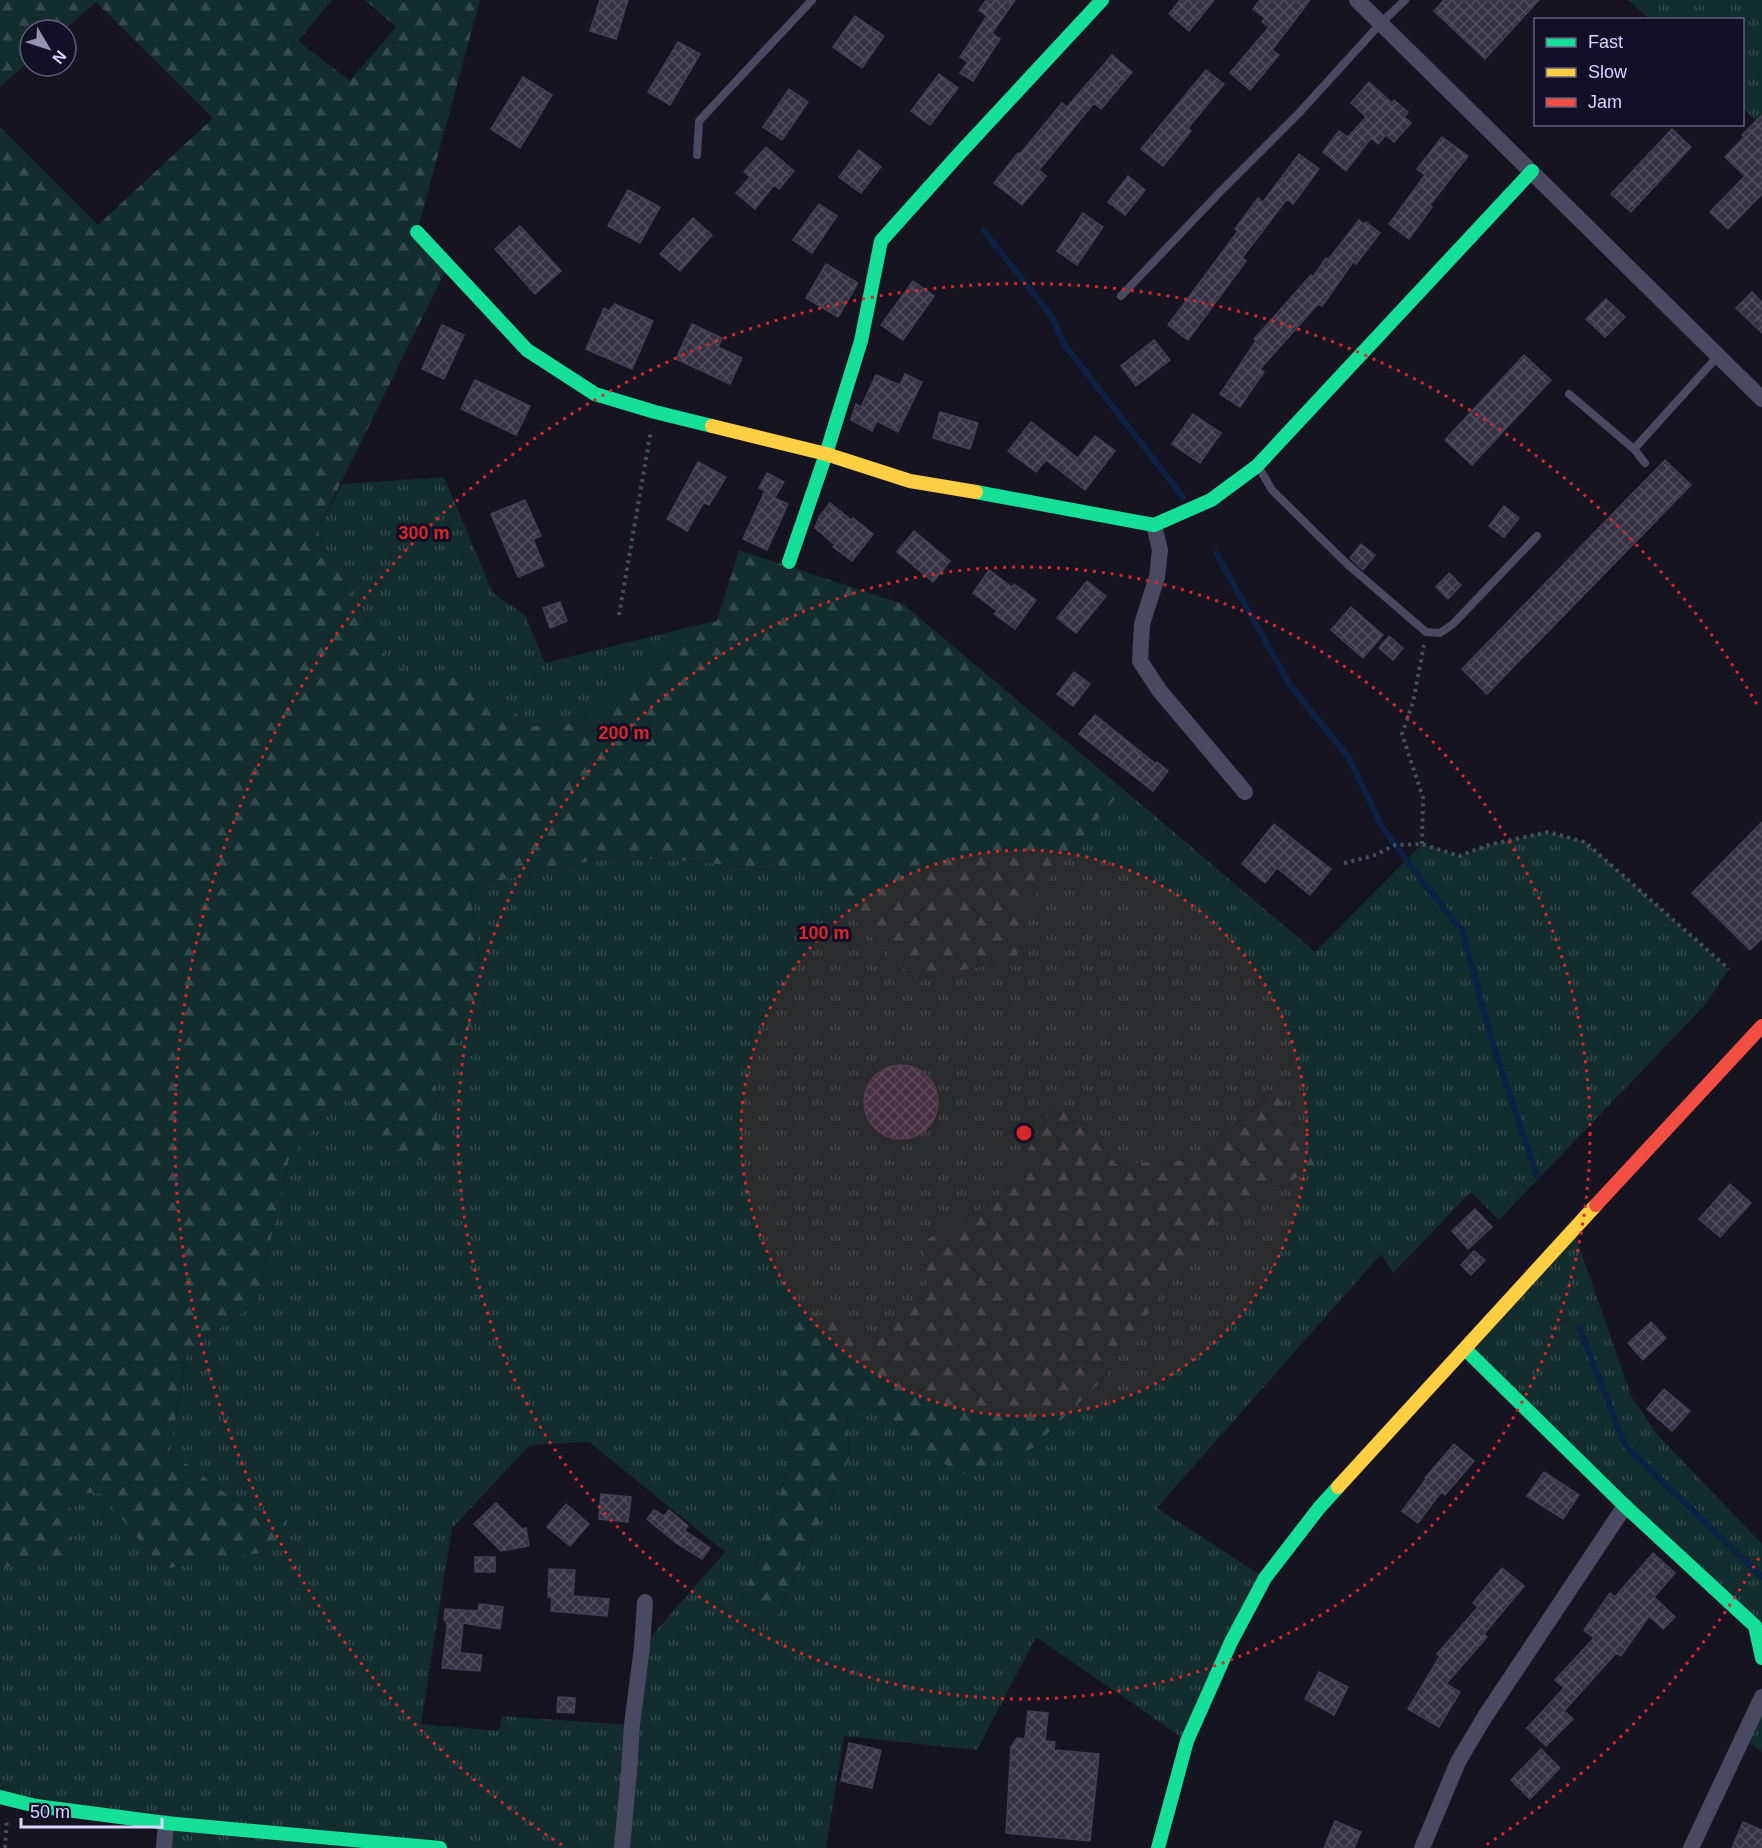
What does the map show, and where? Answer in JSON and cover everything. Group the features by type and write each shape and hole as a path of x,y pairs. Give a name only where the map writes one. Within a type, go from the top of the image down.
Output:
{"street":[{"path":"789,562 861,341 881,241 959,153 1102,0"},
{"path":"1357,0 1762,399"},
{"path":"417,232 527,350 595,394 655,412 826,454 910,481 1154,525 1210,500 1257,466 1532,171"},
{"path":"1154,525 1160,550 1157,577 1142,624 1140,661 1160,690 1245,792"},
{"path":"1158,1848 1187,1741 1231,1642 1265,1578 1319,1508 1762,1026"},
{"path":"1466,1349 1625,1506 1755,1626 1762,1658"},
{"path":"1422,1848 1458,1762 1474,1735 1625,1506"},
{"path":"622,1848 645,1602"},
{"path":"1691,1848 1762,1697"},
{"path":"4,1798 36,1806 166,1823 440,1848"},
{"path":"164,1848 166,1823"}],"lane":[{"path":"697,155 699,121 812,0"},
{"path":"1121,296 1405,0"},
{"path":"1634,449 1718,356"},
{"path":"1569,394 1634,449 1645,463"},
{"path":"1257,466 1272,490 1347,564 1426,632 1440,633 1453,624 1537,536"}],"path":[{"path":"619,615 655,412"},
{"path":"1422,844 1423,798 1402,734 1413,702 1426,632"},
{"path":"1344,863 1373,856 1395,845 1422,844 1459,856 1488,845 1548,832 1585,842 1729,969"},
{"path":"4,1798 5,1848"}],"green space":[{"path":"0,0 332,0 298,41 350,81 396,27 365,0 480,0 417,232 449,264 317,531 386,657 413,678 469,678 532,726 579,723 694,626 717,621 739,550 903,604 1123,789 1026,906 1016,960 915,979 806,874 690,861 608,857 470,887 484,1008 434,1074 439,1154 394,1167 344,1093 289,1159 256,1303 187,1352 170,1451 246,1509 287,1520 282,1549 163,1569 101,1493 70,1493 72,1554 0,1569 0,127 98,225 213,118 96,2 78,18 18,18 18,71 0,87"},
{"path":"1628,0 1762,0 1762,127 1744,109 1744,18 1648,18"},
{"path":"444,477 493,593 525,615 545,663 694,626 579,723 532,726 469,678 413,678 386,657 317,531 342,484"},
{"path":"1123,789 1315,952 1422,844 1459,856 1488,845 1548,832 1585,842 1729,969 1706,1004 1499,1220 1471,1192 1393,1273 1381,1254 1157,1508 1265,1578 1187,1741 1036,1637 977,1750 844,1736 826,1848 164,1848 166,1824 0,1797 0,1569 71,1554 70,1493 101,1493 163,1569 286,1520 246,1509 170,1451 187,1352 256,1303 289,1159 344,1093 394,1167 438,1154 434,1074 484,1008 470,887 608,857 690,861 806,874 915,979 1016,960 1026,906","holes":["1273,1090 1316,1167 1208,1227 1104,1378 909,1437 874,1401 847,1417 849,1459 776,1618 741,1601 764,1544 795,1448 776,1396 901,1314 927,1288 924,1241 997,1200 1058,1100 1116,1164 1197,1160","589,1442 725,1552 642,1647 632,1725 502,1716 499,1731 421,1724 452,1528 530,1445"]},
{"path":"1274,1090 1316,1167 1208,1227 1104,1378 1033,1448 960,1475 909,1437 874,1401 847,1417 849,1459 776,1618 741,1601 764,1544 795,1448 776,1396 802,1309 869,1334 901,1314 927,1288 924,1241 997,1200 1059,1099 1116,1164 1197,1160"},
{"path":"1573,1229 1632,1398 1657,1434 1762,1544 1762,1658 1755,1626 1465,1349"},
{"path":"1762,1697 1762,1752 1744,1738"}],"building":[{"path":"600,0 628,0 616,39 590,31"},
{"path":"986,0 1015,0 992,33 1000,39 973,81 960,73 968,62 960,57 987,16 979,10"},
{"path":"1180,0 1214,0 1189,31 1169,14"},
{"path":"1260,0 1310,0 1272,50 1279,55 1250,90 1230,73 1269,27 1262,22 1265,18 1253,9"},
{"path":"1444,0 1539,0 1485,59 1434,11"},
{"path":"855,16 884,36 862,68 833,47"},
{"path":"678,42 700,54 670,105 648,92"},
{"path":"1112,55 1132,72 1101,109 1094,103 1039,170 1046,176 1022,205 994,183 1062,103 1067,107"},
{"path":"1206,70 1224,84 1188,128 1191,131 1163,166 1141,149"},
{"path":"939,74 958,88 930,125 911,111"},
{"path":"523,77 552,95 520,148 491,129"},
{"path":"1369,82 1392,103 1394,100 1408,112 1404,117 1411,123 1394,142 1386,135 1378,144 1371,138 1346,171 1323,152 1339,131 1348,137 1366,117 1351,103"},
{"path":"789,89 808,102 782,140 763,127"},
{"path":"1762,115 1762,194 1728,229 1710,212 1745,176 1725,157"},
{"path":"1672,129 1691,147 1631,212 1611,194"},
{"path":"1442,137 1468,156 1430,205 1432,207 1409,239 1389,224 1425,175 1417,169"},
{"path":"766,147 794,171 779,189 774,185 755,209 736,193 750,177 744,172"},
{"path":"859,150 881,167 861,193 839,177"},
{"path":"1299,154 1319,169 1293,204 1287,199 1242,258 1246,261 1188,340 1168,325 1238,231 1235,229 1258,198 1263,202"},
{"path":"1128,176 1145,190 1125,215 1108,202"},
{"path":"628,190 660,207 640,243 608,226"},
{"path":"819,204 837,216 812,253 793,240"},
{"path":"1083,213 1103,227 1077,265 1057,251"},
{"path":"693,218 712,235 680,271 660,254"},
{"path":"1359,220 1364,224 1366,222 1380,233 1356,264 1353,262 1322,306 1318,304 1260,369 1264,372 1240,407 1220,394 1256,341 1254,339 1311,275 1313,277 1326,258 1328,260"},
{"path":"520,226 561,271 535,294 495,249"},
{"path":"826,264 858,283 838,317 806,298"},
{"path":"913,281 934,296 903,340 881,325"},
{"path":"1752,292 1762,302 1762,333 1736,308"},
{"path":"1606,299 1625,317 1605,337 1586,319"},
{"path":"615,304 653,321 632,369 586,349 604,308 609,311"},
{"path":"692,324 722,338 718,347 742,358 730,384 676,359"},
{"path":"442,325 464,335 444,379 422,369"},
{"path":"1154,340 1170,360 1136,386 1121,366"},
{"path":"1524,355 1551,380 1472,465 1445,440"},
{"path":"905,374 922,382 898,432 877,421 872,431 851,420 856,404 861,407 876,375 900,385"},
{"path":"475,380 530,406 516,435 461,409"},
{"path":"940,412 978,423 970,449 933,438"},
{"path":"1193,414 1221,433 1200,463 1172,444"},
{"path":"1031,422 1078,458 1095,436 1115,451 1085,490 1046,460 1036,472 1008,451"},
{"path":"1665,460 1691,485 1487,694 1462,669"},
{"path":"698,462 726,477 709,505 704,502 687,531 667,519"},
{"path":"767,473 784,482 775,497 759,488"},
{"path":"764,493 788,504 767,550 743,539"},
{"path":"525,500 541,536 533,539 544,566 518,577 491,514"},
{"path":"830,503 873,534 852,561 833,547 835,545 815,528 819,517"},
{"path":"1504,506 1519,518 1504,537 1489,526"},
{"path":"914,531 950,561 933,582 897,552"},
{"path":"1361,544 1375,555 1363,570 1350,558"},
{"path":"989,570 1012,587 1014,584 1036,600 1015,629 994,614 997,611 973,593"},
{"path":"1449,573 1461,585 1448,599 1436,587"},
{"path":"1087,581 1106,596 1076,633 1057,618"},
{"path":"560,602 567,621 550,628 543,608"},
{"path":"1351,607 1383,635 1363,658 1331,630"},
{"path":"1389,636 1403,648 1393,660 1379,648"},
{"path":"1074,672 1090,684 1073,706 1057,694"},
{"path":"1095,715 1168,771 1153,791 1079,734"},
{"path":"1762,822 1762,938 1750,950 1692,893"},
{"path":"1274,824 1331,869 1310,895 1277,868 1265,883 1242,864"},
{"path":"901,1065 915,1068 927,1076 935,1088 938,1102 935,1116 927,1128 915,1136 901,1139 887,1136 875,1128 867,1116 864,1102 867,1088 875,1076 887,1068"},
{"path":"1730,1184 1751,1203 1720,1237 1699,1219"},
{"path":"1475,1209 1492,1227 1468,1249 1452,1231"},
{"path":"1474,1251 1485,1260 1471,1275 1461,1265"},
{"path":"1651,1322 1666,1338 1643,1360 1628,1343"},
{"path":"1664,1389 1690,1411 1672,1431 1647,1409"},
{"path":"1454,1444 1474,1461 1445,1495 1441,1492 1418,1523 1402,1511 1425,1478"},
{"path":"1544,1472 1579,1495 1563,1519 1527,1496"},
{"path":"601,1494 631,1497 628,1522 599,1519"},
{"path":"496,1503 522,1529 526,1528 529,1546 501,1551 474,1524"},
{"path":"566,1504 589,1524 570,1546 547,1527"},
{"path":"654,1510 664,1516 669,1510 688,1526 684,1530 710,1548 702,1559 676,1543 647,1519"},
{"path":"1653,1553 1675,1573 1654,1597 1675,1617 1663,1629 1649,1616 1621,1656 1616,1653 1564,1711 1573,1719 1546,1746 1527,1728 1564,1688 1555,1680 1594,1638 1584,1630 1610,1593 1615,1597"},
{"path":"475,1557 495,1557 495,1572 475,1572"},
{"path":"1502,1568 1524,1586 1484,1634 1487,1637 1446,1684 1460,1692 1439,1727 1408,1709 1440,1656 1437,1654 1478,1607 1473,1603"},
{"path":"549,1569 575,1570 573,1596 609,1599 607,1616 551,1611 552,1597 548,1597"},
{"path":"479,1604 503,1607 500,1629 463,1623 460,1653 482,1655 480,1671 442,1668 447,1627 446,1620 444,1620 445,1609 478,1611"},
{"path":"1319,1672 1348,1687 1334,1715 1305,1699"},
{"path":"558,1697 575,1698 574,1713 557,1712"},
{"path":"1028,1711 1048,1713 1045,1741 1055,1742 1054,1750 1099,1754 1090,1841 1006,1833 1011,1747 1017,1738 1025,1739"},
{"path":"849,1743 881,1750 872,1788 841,1781"},
{"path":"1541,1749 1560,1768 1530,1799 1511,1780"},
{"path":"1335,1821 1361,1832 1354,1848 1324,1848"},
{"path":"1743,1822 1762,1830 1762,1848 1732,1848"}],"waterway":[{"path":"984,231 1052,317 1064,344 1183,497"},
{"path":"1216,553 1290,685 1349,758 1382,827 1462,930 1492,1041 1537,1176"},
{"path":"1579,1327 1625,1445 1762,1577"}],"traffic: fast":[{"path":"789,562 861,341 881,241 1102,0"},
{"path":"976,492 1154,525 1211,500 1257,466 1532,171"},
{"path":"417,232 527,350 595,394 712,426"},
{"path":"1465,1349 1625,1506 1755,1626 1762,1658"},
{"path":"1158,1848 1187,1741 1231,1642 1265,1578 1338,1487"},
{"path":"0,1797 36,1806 166,1823 440,1848"}],"traffic: slow":[{"path":"712,426 826,454 910,481 976,492"},
{"path":"1338,1487 1596,1205"}],"traffic: jam":[{"path":"1596,1205 1762,1026"}]}
